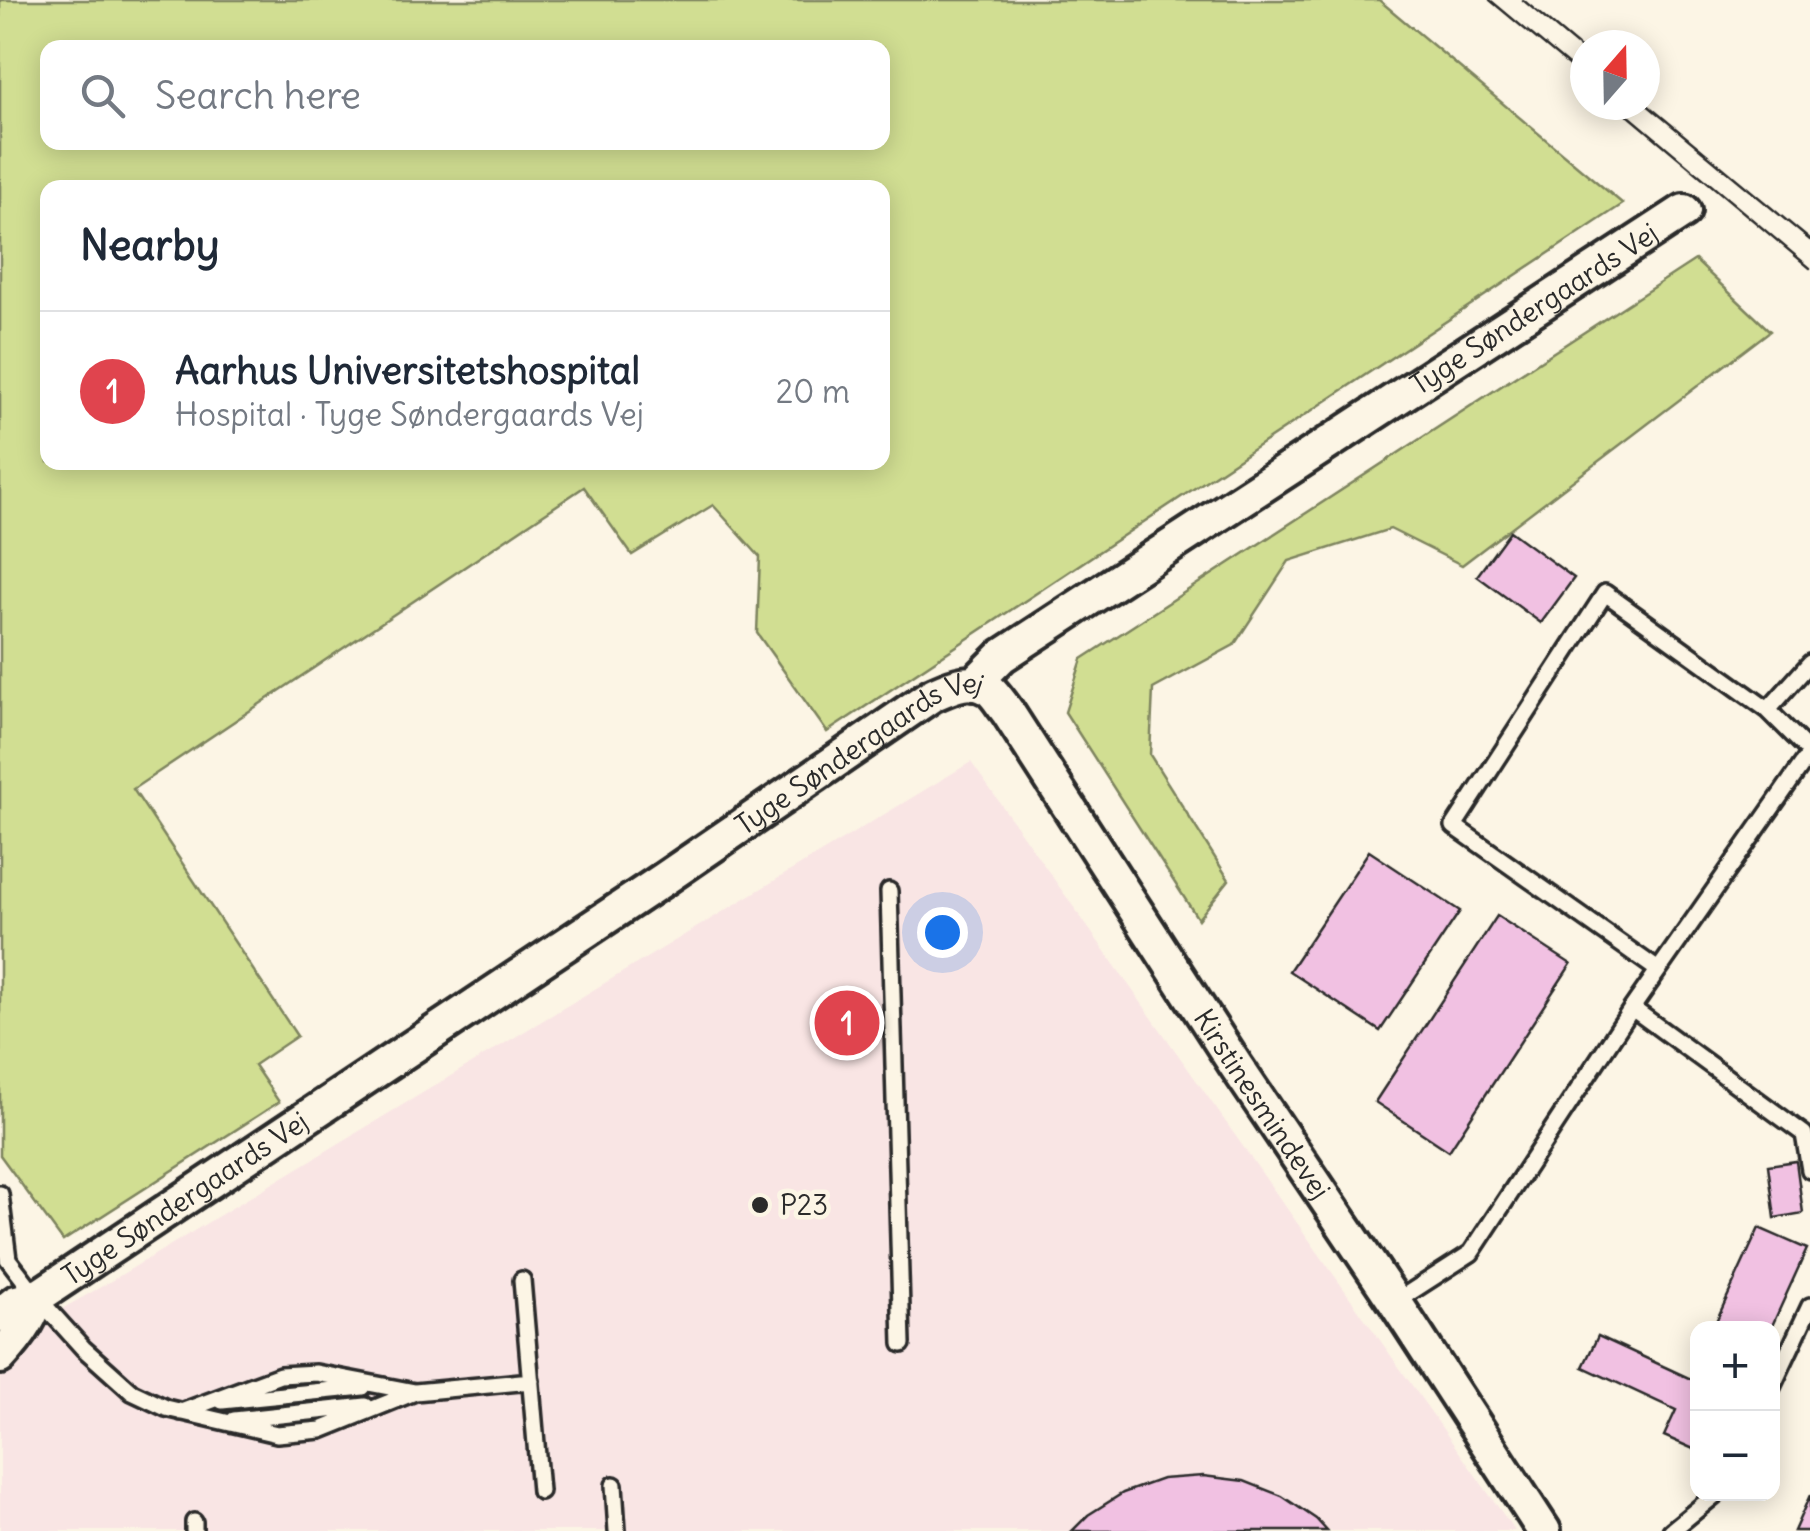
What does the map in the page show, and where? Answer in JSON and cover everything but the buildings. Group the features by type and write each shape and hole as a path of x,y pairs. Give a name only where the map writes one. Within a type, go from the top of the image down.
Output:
{"street":[{"name":"Tyge Søndergaards Vej","path":"1,1314 16,1302 37,1297 664,879 932,695 957,683 974,684 1002,656 1684,211"},
{"name":"Kirstinesmindevej","path":"974,684 990,690 1007,711 1544,1531"},
{"name":"Tyge Søndergaards Vej","path":"0,1356 12,1345 37,1297"}],"lane":[{"path":"1395,1302 1471,1253 1632,1008 1810,753 1768,710 1604,592 1454,826 1658,970"},
{"path":"1768,710 1810,662"},
{"path":"890,891 902,1344"},
{"path":"1632,1008 1807,1130 1810,1170"},
{"path":"0,1194 8,1258 37,1297 84,1348 132,1392 149,1402 220,1421 387,1404 416,1392 531,1381"},
{"path":"522,1280 540,1491"},
{"path":"1780,1370 1810,1306"},
{"path":"181,1412 203,1403 382,1385 416,1392"},
{"path":"614,1485 618,1531"},
{"path":"1671,1531 1707,1501"}],"shaded area":[{"name":"P23","path":"971,762 1515,1531 0,1531 0,1344 106,1284"}],"green space":[{"path":"0,0 1379,0 1623,204 827,732 757,633 760,557 713,505 632,555 584,487 133,789 297,1036 254,1065 279,1102 63,1241 0,1155"},
{"path":"1695,260 1770,331 1462,565 1390,529 1289,561 1234,645 1153,689 1150,755 1229,880 1198,919 1065,712 1082,659"}],"tram line":[{"path":"1490,0 1570,67"},
{"path":"1523,0 1570,39"},
{"path":"1660,115 1810,240"},
{"path":"1634,120 1810,268"}],"place":[{"name":"Aarhus Universitetshospital","path":"847,1023"},
{"name":"P23","path":"760,1205"}]}
